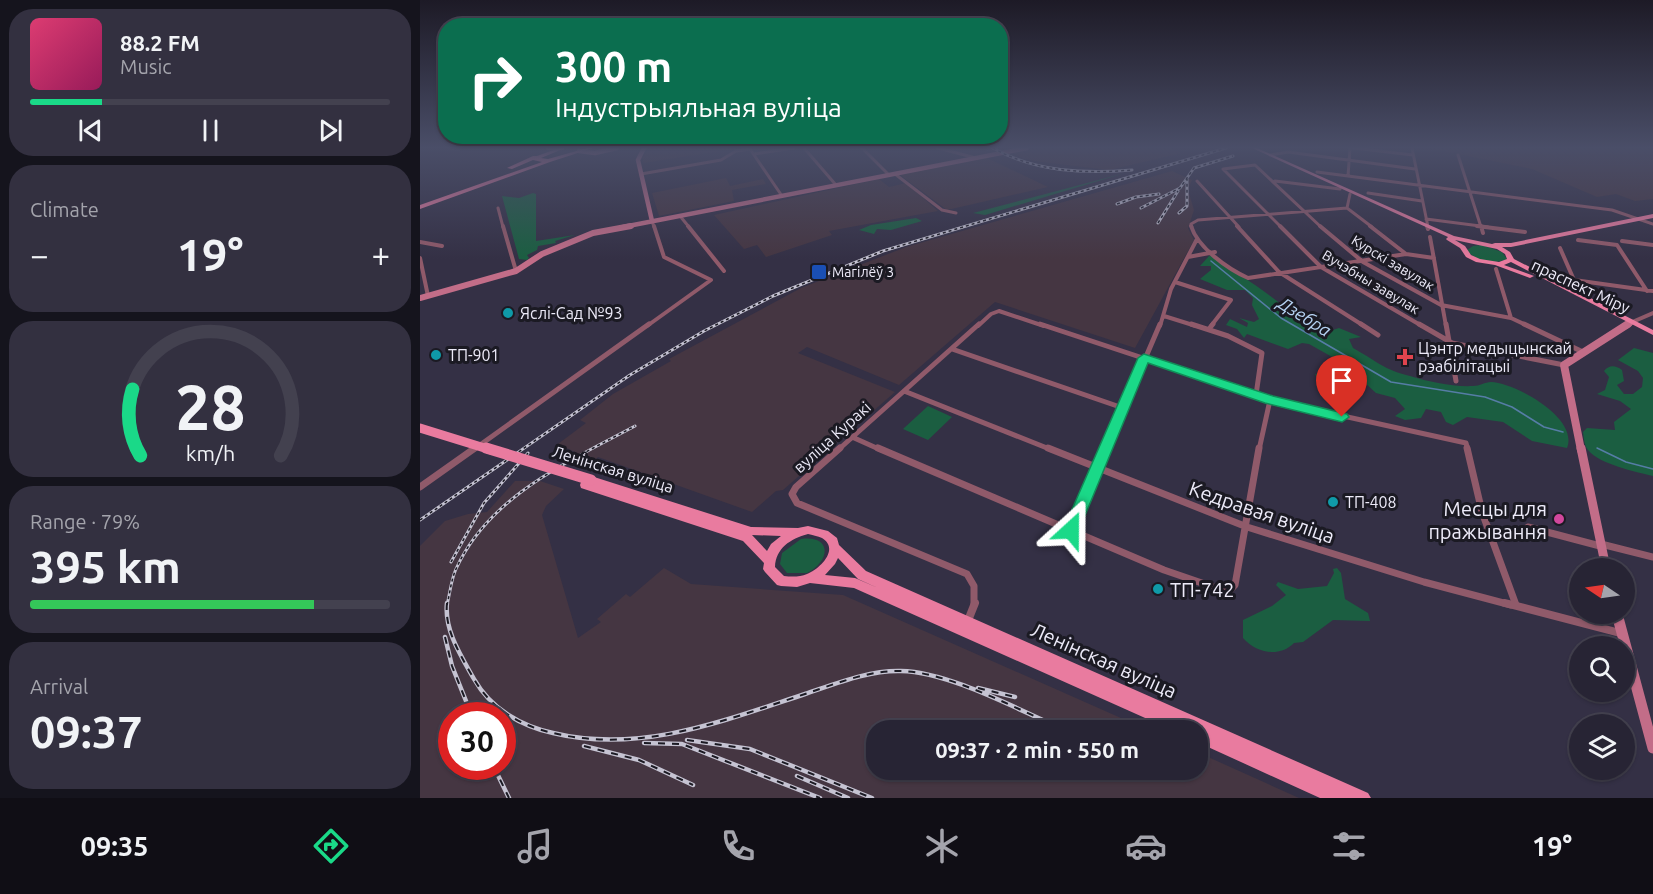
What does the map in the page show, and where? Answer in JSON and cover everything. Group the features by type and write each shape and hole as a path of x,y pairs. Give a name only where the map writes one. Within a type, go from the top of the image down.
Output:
{"main road":[{"path":"420,206 470,185"},
{"path":"420,206 479,185"},
{"name":"праспект Міру","path":"1332,185 1474,243 1486,244 1653,335"},
{"name":"праспект Міру","path":"1338,185 1427,225 1463,248 1471,258 1532,276 1633,323"},
{"path":"1511,257 1516,248 1641,220"},
{"path":"1486,244 1511,245 1641,220 1653,220"},
{"name":"праспект Міру","path":"1463,248 1474,243"},
{"name":"праспект Міру","path":"1496,266 1511,257"},
{"name":"Ленінская вуліца","path":"420,428 747,538 769,561"},
{"name":"Ленінская вуліца","path":"420,433 751,531 797,532"},
{"path":"808,530 827,534 835,548 830,565 813,579 802,582 781,581 769,569 769,561 778,544 797,532 808,530"},
{"name":"Ленінская вуліца","path":"835,548 862,575 965,627 1165,720"},
{"name":"Ленінская вуліца","path":"813,579 855,583 965,627 1363,798"},
{"path":"1208,740 1338,798"}],"street":[{"path":"420,487 711,280 670,262 664,257 643,185"},
{"path":"775,185 782,196"},
{"path":"420,298 516,271 542,254 581,237 835,185"},
{"path":"908,185 942,210 956,213"},
{"path":"1201,185 1279,272 1378,335"},
{"name":"Вучэбны завулак","path":"1239,185 1321,267 1447,339 1459,345 1564,365"},
{"name":"Курскі завулак","path":"1278,185 1337,242 1363,262 1441,305 1511,318 1583,352"},
{"path":"1309,185 1340,189"},
{"path":"1419,185 1427,225 1480,226 1525,232"},
{"path":"1421,185 1612,210 1641,220"},
{"path":"1468,185 1482,233"},
{"path":"1368,193 1422,201"},
{"path":"1347,208 1350,194"},
{"path":"498,208 516,271"},
{"path":"1406,254 1347,208 1266,212 1198,220 1191,224 1197,239 1243,277 1254,278 1279,272 1363,262 1406,254 1434,258"},
{"path":"680,216 724,271"},
{"path":"1430,237 1456,381"},
{"path":"1071,530 1164,316 1162,311 1197,239"},
{"path":"1578,240 1617,245 1647,291"},
{"path":"1623,241 1653,245"},
{"path":"420,242 442,246"},
{"path":"1560,248 1574,280 1653,291"},
{"path":"1188,257 1215,252"},
{"path":"420,258 428,296"},
{"path":"1496,266 1511,318"},
{"path":"1175,282 1231,300 1209,329"},
{"name":"вуліца Куракі","path":"965,627 976,602 977,592 967,574 793,499 796,487 991,314 999,311 1144,358"},
{"path":"1603,558 1564,365 1653,313"},
{"path":"1164,316 1242,341 1262,353 1256,394"},
{"path":"952,349 1123,408"},
{"path":"1144,358 1270,400 1466,443 1482,512 1516,606"},
{"name":"Кедравая вуліца","path":"904,391 1246,527 1424,582 1620,633"},
{"path":"852,437 1164,570 1228,592 1235,585 1251,486 1270,400"},
{"path":"1528,527 1653,557"},
{"path":"1619,624 1653,748"}],"shaded area":[{"path":"690,185 759,185 732,190 734,201 659,216 652,193"},
{"path":"850,185 909,185 938,211 829,231 832,235 766,257 757,245 744,249 714,215"},
{"path":"914,185 1048,187 947,210"},
{"path":"1122,185 1190,185 1188,190 1194,210 1188,228 1194,240 1135,348 995,302 899,385 807,347 798,353 895,392 783,490 776,491 752,512 598,457 594,461 558,444 586,423 580,420 613,394 671,361 669,359 801,288 906,247"},
{"path":"1570,185 1653,185 1653,199 1635,201 1616,194 1597,197"},
{"path":"515,481 540,481 564,489 546,506 542,515 578,638 601,622 597,619 626,594 630,597 664,568 691,584 843,595 1125,720 866,720 866,780 1208,780 1208,757 1299,798 420,798 420,546 445,521 468,514 487,512"}],"green space":[{"path":"1078,185 1084,185 985,215 973,213"},
{"path":"536,194 536,241 575,235 555,241 556,243 538,246 537,250 527,255 529,258 527,260 519,259 502,196 519,198"},
{"path":"916,218 922,221 891,230 877,229 874,234 859,230 871,225"},
{"path":"1482,245 1502,252 1507,259 1497,262 1485,261 1470,254 1467,250 1473,246"},
{"path":"1209,256 1213,256 1274,298 1294,316 1298,323 1327,332 1339,328 1361,337 1349,339 1353,348 1393,371 1449,385 1476,386 1491,382 1529,395 1555,414 1564,425 1568,437 1567,448 1532,441 1503,422 1467,417 1453,425 1446,422 1441,412 1426,409 1421,418 1405,420 1395,416 1405,409 1395,398 1376,393 1353,372 1340,373 1319,381 1315,374 1332,370 1337,362 1334,358 1309,344 1302,343 1288,349 1247,334 1244,338 1237,329 1226,325 1230,319 1247,327 1248,323 1239,318 1254,322 1259,319 1252,305 1253,298 1245,290 1227,290 1200,279 1211,270 1211,266 1200,266"},
{"path":"1634,348 1653,353 1653,476 1618,467 1600,459 1588,450 1584,439 1583,432 1587,428 1615,430 1614,422 1631,409 1620,401 1597,394 1605,390 1609,377 1604,371 1612,366 1622,370 1624,381 1617,385 1624,394 1633,394 1642,387 1643,378 1638,371 1618,360"},
{"path":"928,406 952,417 928,440 903,429"},
{"path":"801,539 818,541 825,550 824,556 815,568 807,573 787,573 780,564 782,553"},
{"path":"1337,568 1341,573 1345,599 1368,613 1370,621 1333,620 1303,642 1294,643 1282,651 1275,652 1254,647 1243,638 1243,620 1272,606 1286,595 1276,585 1278,582 1298,589 1327,586 1334,573 1333,569"}],"waterway":[{"name":"Дзебра","path":"1211,261 1281,318 1391,382 1485,397 1512,407 1544,427 1563,432"},
{"name":"Дзебра","path":"1597,448 1626,462 1653,469"}],"railway":[{"path":"420,520 630,375 704,331 773,296 883,251 1102,185"},
{"path":"1141,208 1182,185"},
{"path":"1179,213 1187,206 1187,185"},
{"path":"1158,223 1178,191"},
{"path":"1117,204 1136,197 1159,194"},
{"path":"447,605 456,569 470,543 509,501 583,453 635,426"},
{"path":"451,562 484,503 528,453"},
{"path":"447,605 448,623 454,642 481,690 498,707 518,721 553,733 618,740 681,732 852,678 889,671 920,673 941,678 1043,720"},
{"path":"445,637 452,666 466,702"},
{"path":"978,688 1015,697"},
{"path":"687,740 750,749 872,798"},
{"path":"644,743 682,744 820,798"},
{"path":"584,746 639,760 693,785"},
{"path":"797,776 848,798"},
{"path":"500,780 509,798"}],"place":[{"name":"Магілёў 3","path":"819,272"},
{"name":"Яслі-Сад №93","path":"508,313"},
{"name":"ТП-901","path":"436,355"},
{"name":"Цэнтр медыцынскай рэабілітацыі","path":"1405,357"},
{"name":"ТП-408","path":"1333,502"},
{"name":"Месцы для пражывання","path":"1559,519"},
{"name":"ТП-742","path":"1158,589"}],"route":[{"path":"1071,530 1144,358 1270,400 1342,417"}]}
